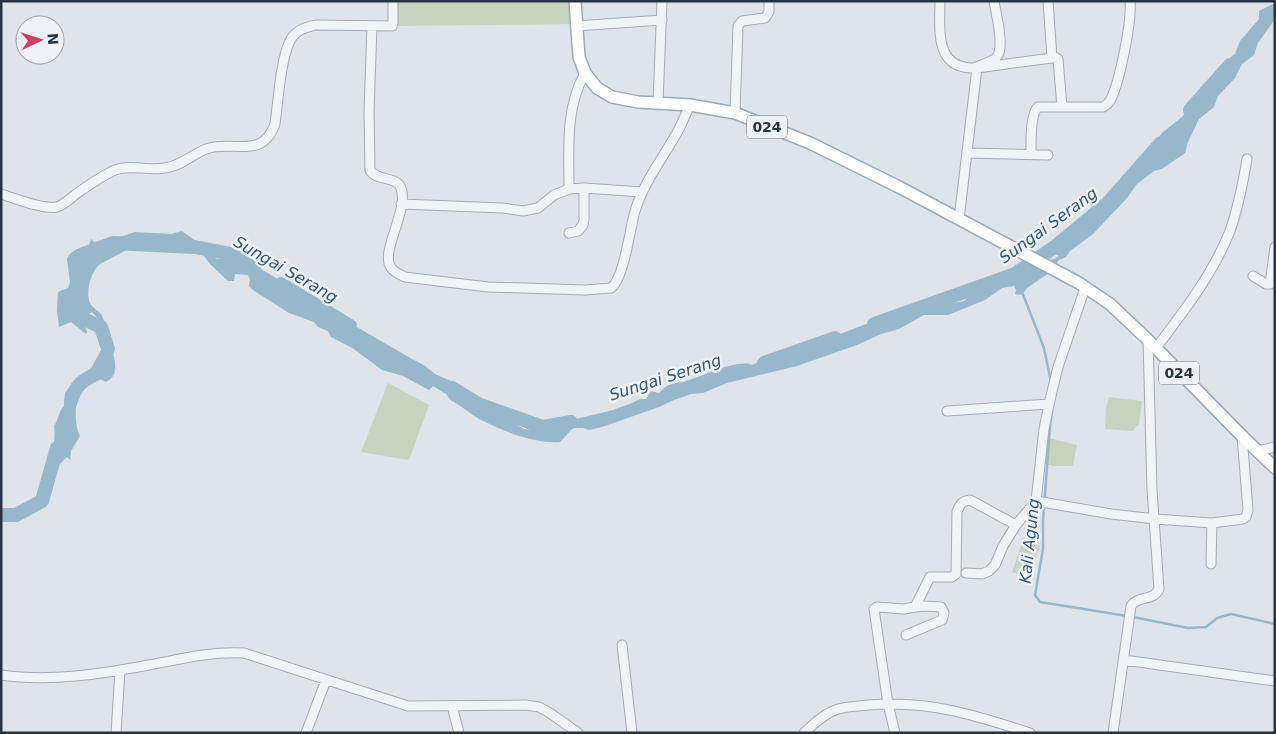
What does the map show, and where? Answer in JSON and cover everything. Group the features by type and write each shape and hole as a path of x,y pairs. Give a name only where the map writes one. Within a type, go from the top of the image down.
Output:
{"main road":[{"name":"024","path":"575,1 579,57 585,73 597,88 612,97 638,102 690,104 735,113 810,143 899,187 1082,285 1110,304 1275,468"}],"street":[{"path":"1,194 42,206 57,207 115,170 142,167 164,168 179,164 206,149 252,146 262,143 272,134 275,124 284,63 289,42 294,34 316,25 392,25 393,1"},
{"path":"658,103 662,1"},
{"path":"735,113 738,26 742,21 765,18 769,12 769,1"},
{"path":"940,1 941,34 946,56 953,63 963,67 977,68 1055,57 1058,59 1062,107"},
{"path":"977,68 996,58 999,52 994,1"},
{"path":"1048,1 1052,58"},
{"path":"1031,154 1033,116 1038,107 1103,107 1110,100 1126,40 1131,12 1130,1"},
{"path":"576,26 662,20"},
{"path":"372,26 369,111 370,170 374,175 399,185 402,200 388,262 394,272 405,277 488,287 601,290 612,288 617,282 642,192 679,129 690,104"},
{"path":"959,219 977,68"},
{"path":"569,189 569,133 572,103 577,86 585,73"},
{"path":"968,153 1048,155"},
{"path":"1113,733 1130,612 1134,602 1151,598 1156,595 1159,589 1155,518 1152,344 1189,304 1219,255 1230,229 1247,159"},
{"path":"401,204 529,211 538,208 554,195 569,189 584,188 642,192"},
{"path":"569,232 578,231 584,225 584,188"},
{"path":"1253,276 1266,284 1270,284 1275,247"},
{"path":"966,574 982,574 989,571 995,564 1016,525 1038,502 1044,429 1054,383 1082,285"},
{"path":"947,411 1050,402"},
{"path":"1038,502 1111,514 1212,523 1243,519 1246,517 1248,510 1242,436"},
{"path":"1258,451 1275,447"},
{"path":"915,607 930,578 952,577 956,574 957,512 964,501 970,500 1016,525"},
{"path":"1211,564 1212,523"},
{"path":"895,733 888,704 874,609 877,607 904,609 942,607 944,613 942,620 906,635"},
{"path":"622,644 632,733"},
{"path":"1,675 43,678 120,670 225,652 244,653 408,706 525,705 539,707 578,733"},
{"path":"1124,660 1275,681"},
{"path":"116,733 120,670"},
{"path":"306,733 326,680"},
{"path":"804,733 814,722 837,709 888,704 917,704 949,709 1030,733"},
{"path":"452,706 459,733"}],"green space":[{"path":"396,1 573,1 573,24 396,26"},
{"path":"388,383 429,405 409,460 361,452"},
{"path":"1109,397 1142,401 1139,425 1133,431 1105,429 1106,407"},
{"path":"1045,437 1077,445 1073,466 1052,466 1041,462"},
{"path":"1023,540 1040,546 1029,578 1012,572"}],"water":[{"path":"1275,3 1275,19 1258,43 1254,55 1242,64 1235,78 1218,96 1214,107 1199,119 1185,153 1162,169 1154,171 1137,184 1127,198 1093,234 1070,251 1066,257 1059,260 1046,275 1027,288 1022,295 1015,294 1014,286 1002,288 985,300 948,315 924,315 899,329 797,366 727,383 703,393 691,394 602,427 589,430 573,428 560,442 550,442 529,439 498,428 451,401 446,394 433,386 429,390 403,376 382,370 354,349 331,337 328,331 318,327 314,322 289,313 253,290 249,286 250,280 248,275 235,274 234,281 228,281 192,244 179,240 165,243 142,242 100,264 94,272 88,293 89,298 91,305 101,314 106,325 111,342 115,372 106,382 100,379 88,383 82,388 77,399 76,412 80,436 71,451 70,460 67,457 59,465 55,464 47,468 51,462 46,464 53,446 54,426 64,406 65,393 73,382 81,386 104,345 102,323 92,312 83,317 86,334 71,322 59,327 58,293 68,288 70,282 67,259 76,250 89,245 91,239 102,249 110,246 120,237 135,232 171,234 182,231 205,252 217,259 242,258 293,288 302,302 328,315 343,319 424,365 435,374 462,386 460,388 475,408 524,429 544,431 550,429 559,421 613,410 640,399 646,399 651,391 659,393 673,383 683,382 728,366 737,364 752,365 761,358 785,357 812,349 821,341 877,320 915,315 942,305 964,301 977,290 998,285 1016,271 1054,259 1059,256 1055,254 1065,240 1102,211 1107,201 1122,190 1137,175 1148,161 1152,147 1162,133 1182,117 1198,94 1205,98 1214,87 1227,60 1235,54 1240,41 1259,19 1259,11"}],"waterway":[{"name":"Sungai Serang","path":"1190,110 1230,65"},
{"name":"Sungai Serang","path":"874,324 1015,274 1056,246 1108,203 1161,143"},
{"name":"Sungai Serang","path":"84,254 113,243 195,247 231,254 254,268"},
{"name":"Sungai Serang","path":"281,284 350,326"},
{"name":"Kali Agung","path":"1022,292 1044,348 1051,382"},
{"name":"Sungai Serang","path":"72,309 71,313 101,327 108,349"},
{"name":"Sungai Serang","path":"764,363 835,338"},
{"name":"Sungai Serang","path":"71,401 78,386 99,372"},
{"name":"Sungai Serang","path":"452,388 478,404 543,427 571,422"},
{"name":"Kali Agung","path":"1054,399 1050,426 1043,521 1043,549 1035,595 1040,602 1127,616"},
{"name":"Sungai Serang","path":"1,515 16,515 42,501 57,448"},
{"name":"Kali Agung","path":"1133,617 1188,628 1206,627 1217,618 1231,614 1275,624"}]}
